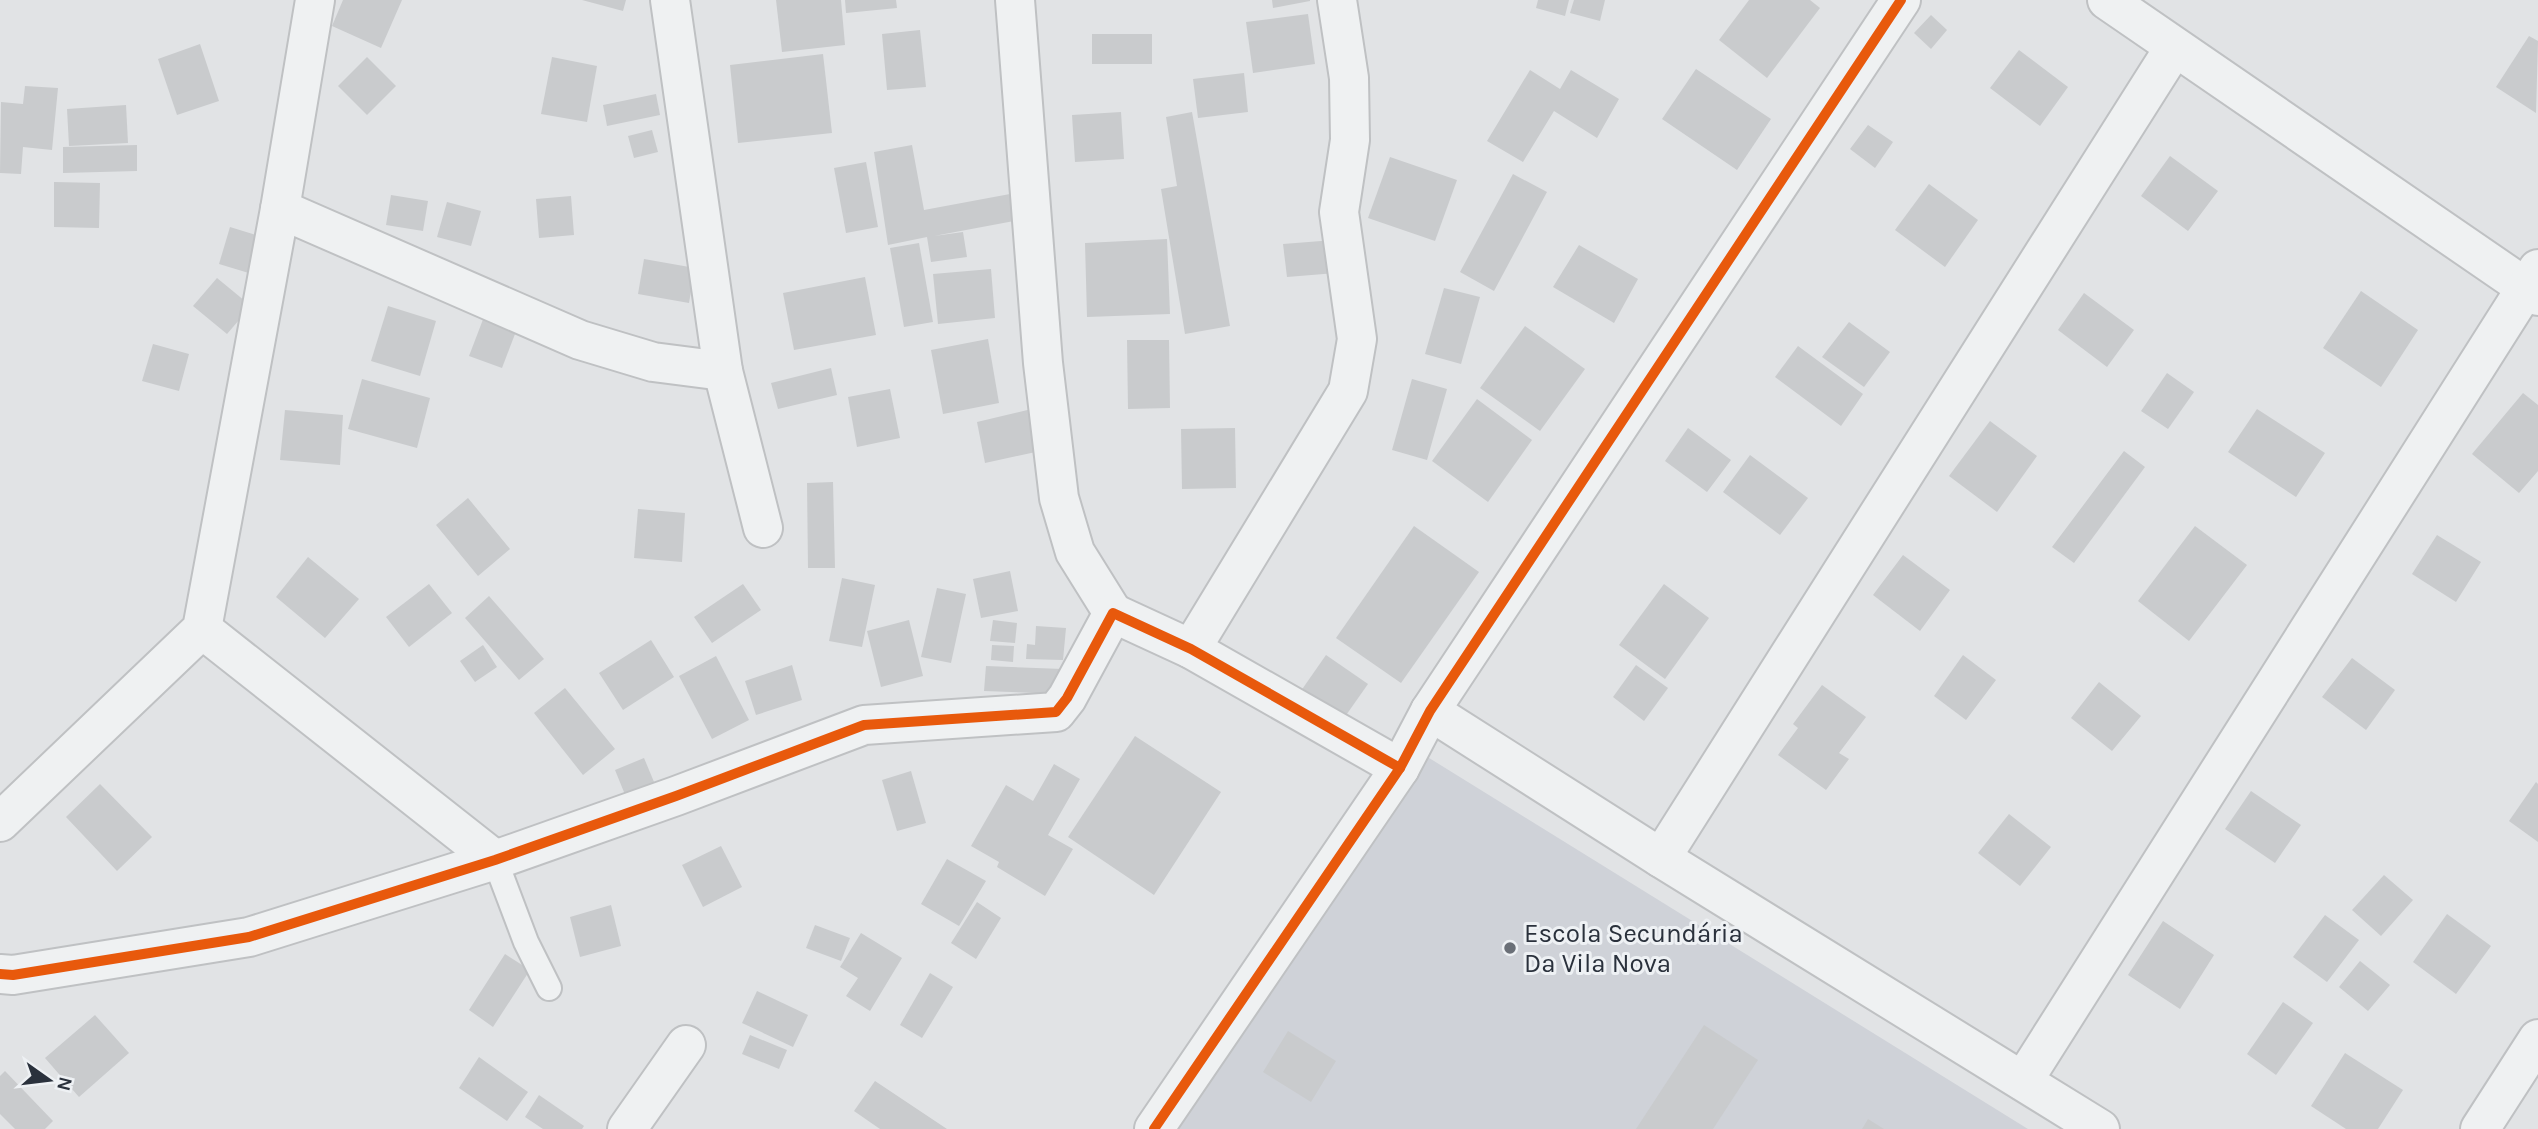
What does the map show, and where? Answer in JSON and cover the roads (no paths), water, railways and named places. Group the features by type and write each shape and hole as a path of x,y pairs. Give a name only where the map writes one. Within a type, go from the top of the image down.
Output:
{"street":[{"path":"0,822 202,629 280,209 315,0"},
{"path":"670,0 723,371 763,528"},
{"path":"1015,0 1043,363 1059,498 1074,552 1113,613 1191,649 1400,768"},
{"path":"1191,649 1348,391 1357,340 1339,212 1350,127 1349,78 1337,0"},
{"path":"1153,1129 1400,768 1430,711 1901,0"},
{"path":"2023,1081 2535,284 2174,48 2107,0"},
{"path":"1661,858 2174,48"},
{"path":"280,209 580,340 653,362 723,371"},
{"path":"0,974 13,975 249,937 495,860 864,725 1056,712 1067,698 1113,613"},
{"path":"202,629 495,860"},
{"path":"1430,711 1661,858 2100,1129"},
{"path":"2480,1129 2538,1039"},
{"path":"627,1129 686,1045"}],"lane":[{"path":"495,860 526,942 549,988"}],"place":[{"name":"Escola Secundária Da Vila Nova","path":"1510,948"}]}
